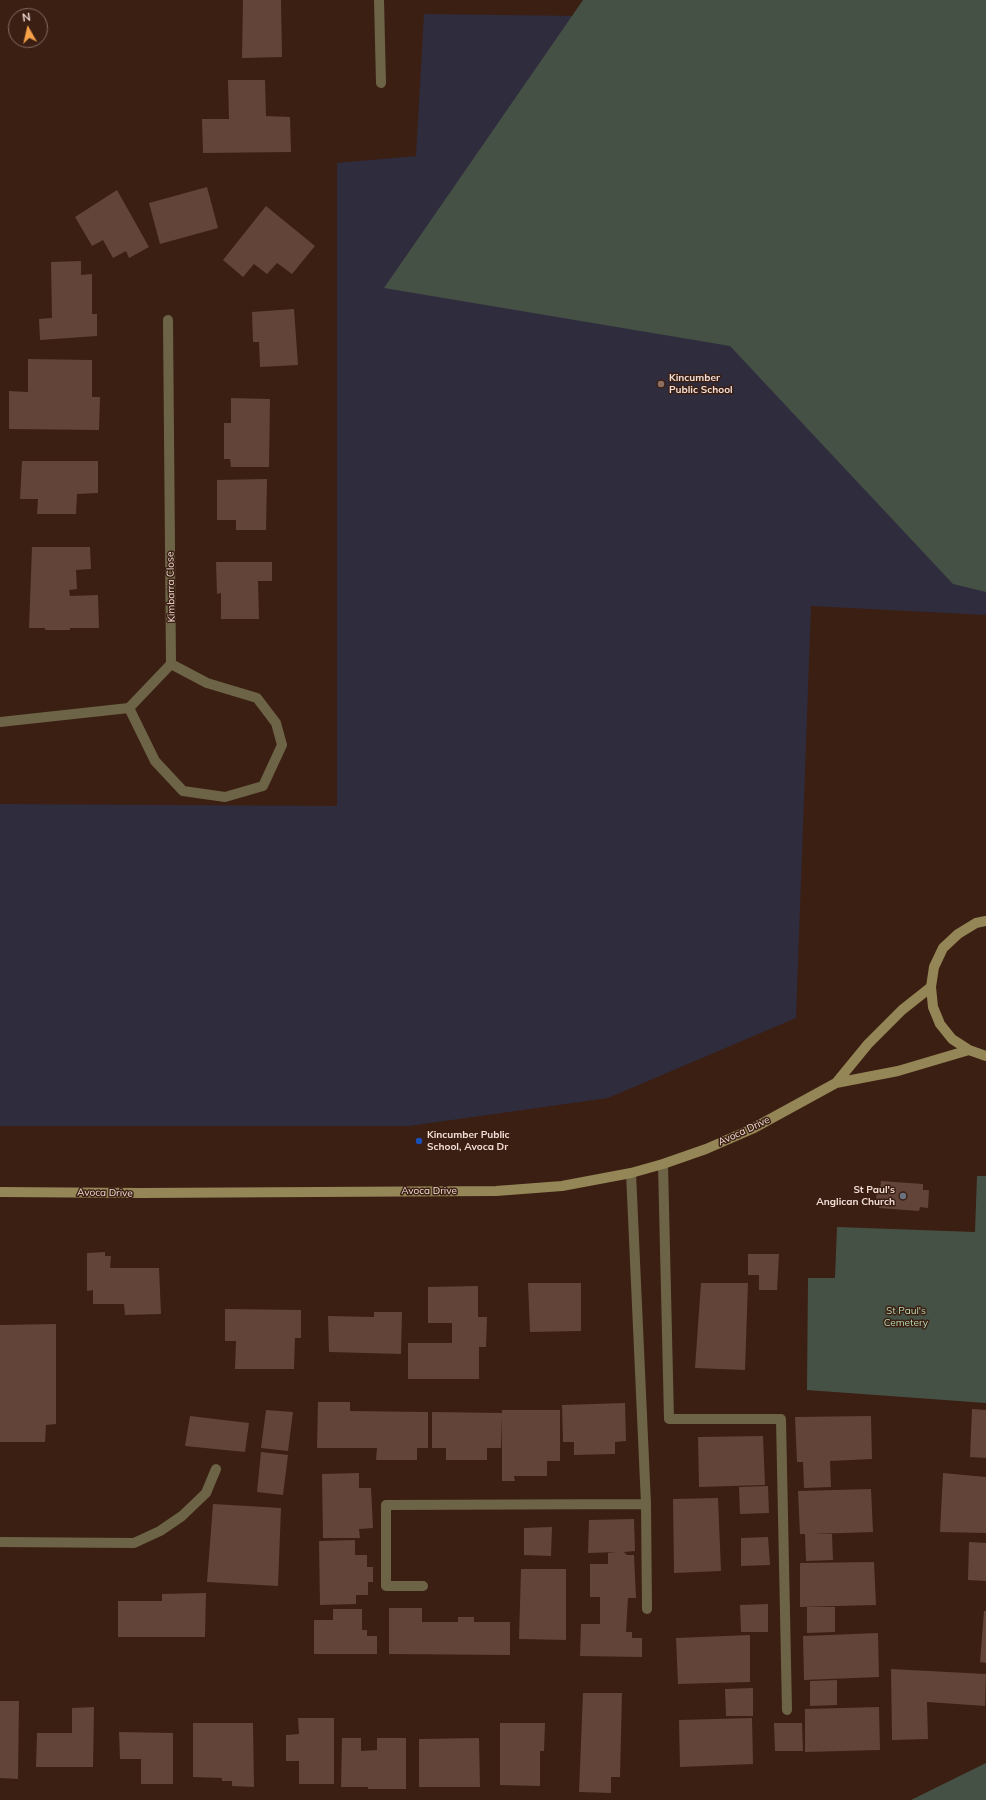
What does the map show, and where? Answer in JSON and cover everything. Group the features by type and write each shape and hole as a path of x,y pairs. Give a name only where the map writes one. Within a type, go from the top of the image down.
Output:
{"main road":[{"path":"986,921 976,923 958,934 943,948 934,967 931,987 933,1006 940,1024 952,1039 969,1050 986,1056"},
{"name":"Avoca Drive","path":"836,1083 868,1044 902,1010 931,987"},
{"name":"Avoca Drive","path":"0,1191 148,1193 496,1191 562,1186 631,1173 663,1164 706,1149 752,1129 836,1083 898,1071 969,1050"}],"street":[{"path":"379,0 381,82"},
{"name":"Kimbarra Close","path":"168,320 171,664"},
{"path":"0,722 129,708 171,664 206,682 257,698 276,723 282,745 263,786 225,797 183,791 155,761 129,708"},
{"path":"663,1164 669,1419 781,1418 787,1710"},
{"path":"631,1173 646,1504 647,1609"},
{"path":"0,1542 134,1543 160,1531 182,1516 206,1493 216,1469"},
{"path":"423,1586 386,1586 386,1505 646,1504"}],"shaded area":[{"name":"Kincumber Public School","path":"424,14 986,21 986,615 811,606 796,1018 608,1098 409,1126 0,1126 0,804 337,806 337,163 416,156"}],"green space":[{"path":"583,0 986,0 986,592 953,584 730,346 384,288"},
{"name":"St Paul's Cemetery","path":"977,1176 986,1176 986,1403 807,1390 808,1278 835,1278 837,1227 975,1232"},
{"path":"986,1763 986,1800 911,1800"}],"building":[{"path":"243,0 281,0 282,57 242,58"},
{"path":"228,80 265,80 266,116 290,117 291,152 203,153 202,119 229,119"},
{"path":"207,187 218,228 160,244 149,203"},
{"path":"117,190 149,247 129,258 126,251 113,258 103,240 92,246 75,217"},
{"path":"266,206 315,246 292,274 277,263 267,274 254,264 243,277 223,260"},
{"path":"81,261 81,275 92,274 92,314 97,314 97,336 40,340 39,319 52,318 51,262"},
{"path":"294,309 298,365 260,367 259,342 253,342 252,312"},
{"path":"28,359 92,360 92,397 100,397 99,430 9,429 9,391 28,392"},
{"path":"231,398 270,399 269,467 231,467 230,459 224,459 224,423 231,423"},
{"path":"22,461 98,461 98,493 77,494 76,514 37,514 38,499 20,499"},
{"path":"267,479 266,530 236,530 236,520 217,520 217,480"},
{"path":"32,547 90,547 91,569 76,570 77,589 69,590 70,596 98,595 99,628 45,630 45,628 29,628"},
{"path":"216,562 272,562 272,581 258,581 259,619 221,619 221,593 217,594"},
{"name":"St Paul's Anglican Church","path":"881,1181 923,1184 923,1190 929,1190 928,1208 920,1207 919,1211 879,1208 880,1201 876,1201 877,1189 880,1189"},
{"path":"105,1252 105,1256 111,1256 110,1268 159,1268 161,1314 125,1315 124,1304 93,1304 93,1290 87,1291 87,1253"},
{"path":"748,1254 779,1254 777,1290 759,1290 759,1275 748,1275"},
{"path":"528,1283 581,1283 581,1331 530,1332"},
{"path":"701,1283 748,1283 745,1370 695,1368"},
{"path":"478,1286 478,1317 487,1317 486,1347 479,1347 479,1379 408,1379 408,1343 452,1343 452,1323 428,1323 428,1287"},
{"path":"225,1309 301,1310 301,1338 295,1338 294,1369 235,1369 236,1341 225,1341"},
{"path":"374,1312 402,1312 401,1354 329,1352 328,1316 374,1317"},
{"path":"56,1324 56,1424 46,1425 45,1442 0,1442 0,1325"},
{"path":"318,1402 350,1402 350,1411 428,1412 428,1448 417,1448 417,1460 376,1460 377,1448 317,1448"},
{"path":"625,1403 626,1441 615,1442 615,1454 574,1455 574,1442 563,1442 562,1405"},
{"path":"972,1409 986,1410 986,1458 970,1457"},
{"path":"266,1410 293,1412 288,1451 261,1448"},
{"path":"502,1410 560,1410 560,1461 547,1461 547,1476 514,1476 515,1481 502,1481 502,1416 501,1448 487,1448 487,1460 446,1460 446,1448 432,1448 432,1412 502,1413"},
{"path":"190,1416 249,1423 245,1452 185,1446"},
{"path":"871,1416 872,1459 830,1461 831,1487 804,1488 803,1462 797,1462 795,1417"},
{"path":"763,1436 765,1485 699,1487 698,1437"},
{"path":"261,1452 288,1455 283,1495 257,1492"},
{"path":"359,1473 359,1488 371,1488 373,1528 359,1529 360,1538 323,1538 322,1474"},
{"path":"943,1473 986,1477 986,1533 940,1532"},
{"path":"768,1486 769,1513 740,1514 739,1487"},
{"path":"871,1489 873,1532 812,1534 832,1534 833,1560 806,1561 805,1534 800,1534 798,1491"},
{"path":"718,1498 721,1571 674,1573 673,1499"},
{"path":"213,1504 281,1508 278,1586 207,1582"},
{"path":"634,1519 635,1551 624,1552 627,1555 634,1555 636,1598 628,1598 626,1632 632,1632 632,1638 642,1638 642,1657 580,1656 581,1624 600,1624 600,1597 590,1597 590,1564 608,1564 608,1553 617,1552 588,1553 589,1520"},
{"path":"552,1527 551,1556 524,1555 524,1528"},
{"path":"768,1537 770,1565 741,1566 741,1538"},
{"path":"355,1540 355,1555 367,1555 367,1567 373,1567 373,1582 368,1582 368,1595 356,1595 356,1604 320,1605 319,1541"},
{"path":"969,1542 986,1543 986,1581 968,1580"},
{"path":"874,1562 876,1605 800,1607 800,1563"},
{"path":"521,1569 566,1569 566,1640 519,1639"},
{"path":"206,1593 205,1637 118,1637 118,1601 162,1601 162,1594"},
{"path":"768,1604 768,1632 741,1632 740,1605"},
{"path":"807,1607 835,1607 835,1632 807,1633"},
{"path":"389,1608 422,1608 422,1622 458,1622 458,1617 474,1617 474,1622 510,1622 510,1655 389,1654"},
{"path":"333,1609 362,1609 362,1630 367,1630 367,1636 377,1636 377,1654 314,1654 314,1620 333,1620"},
{"path":"984,1611 986,1611 986,1663 980,1662"},
{"path":"878,1633 879,1677 804,1680 803,1636"},
{"path":"750,1635 750,1682 678,1684 676,1638"},
{"path":"891,1669 986,1674 985,1706 927,1702 928,1739 892,1740"},
{"path":"837,1680 837,1705 810,1706 810,1681"},
{"path":"753,1688 753,1716 726,1716 725,1689"},
{"path":"583,1693 622,1693 620,1777 611,1777 611,1793 579,1792"},
{"path":"0,1701 19,1701 18,1779 0,1778"},
{"path":"94,1707 93,1767 36,1767 37,1733 72,1733 72,1708"},
{"path":"879,1707 880,1750 805,1752 805,1709"},
{"path":"298,1718 334,1718 334,1784 299,1784 299,1761 286,1761 286,1735 299,1734"},
{"path":"752,1718 753,1764 680,1767 679,1720"},
{"path":"193,1723 253,1723 254,1787 232,1786 232,1781 222,1781 222,1778 193,1777"},
{"path":"500,1723 545,1723 544,1751 540,1751 540,1786 500,1785"},
{"path":"774,1723 802,1723 803,1751 775,1751"},
{"path":"119,1732 173,1733 173,1784 141,1784 141,1759 120,1759"},
{"path":"342,1738 361,1738 361,1751 377,1750 377,1738 406,1738 406,1789 341,1787"},
{"path":"479,1738 480,1787 419,1787 419,1739"}],"place":[{"name":"Kincumber Public School","path":"661,384"},
{"name":"Kincumber Public School, Avoca Dr","path":"419,1141"},
{"name":"St Paul's Anglican Church","path":"903,1196"}]}
